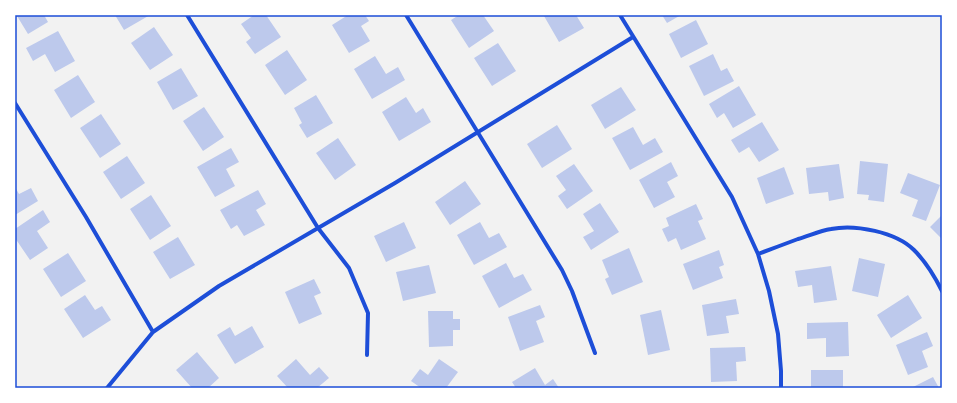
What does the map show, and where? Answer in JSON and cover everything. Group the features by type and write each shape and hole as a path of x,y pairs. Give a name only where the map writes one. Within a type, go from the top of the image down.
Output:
{"street":[{"path":"187,15 318,228 349,268 368,313 367,355"},
{"path":"406,15 562,270 572,291 595,353"},
{"path":"620,15 732,197 758,254 769,291 778,334 781,388"},
{"path":"107,388 153,332 219,286 395,183 633,37"},
{"path":"15,103 86,217 153,332"},
{"path":"758,254 831,229 865,229 888,235 914,250 932,273 942,291"}],"building":[{"path":"15,15 44,15 48,22 28,34 17,16 15,18"},
{"path":"115,15 150,15 124,30"},
{"path":"254,15 266,15 281,37 255,54 246,42 251,38 241,24"},
{"path":"348,15 365,15 369,21 361,26 370,41 349,53 332,25"},
{"path":"459,15 483,15 494,31 469,48 451,20"},
{"path":"576,15 584,28 559,42 544,16"},
{"path":"662,15 681,15 667,23"},
{"path":"696,20 708,44 681,58 669,34"},
{"path":"154,27 173,55 150,70 131,43"},
{"path":"58,31 75,61 55,72 45,54 33,61 26,48"},
{"path":"498,43 516,71 492,86 474,58"},
{"path":"287,50 307,80 285,95 265,65"},
{"path":"713,54 721,71 727,68 734,81 704,96 689,66"},
{"path":"375,56 386,74 398,67 405,80 372,99 354,69"},
{"path":"181,68 198,96 173,110 157,82"},
{"path":"78,75 95,102 71,118 54,90"},
{"path":"739,86 756,115 733,128 724,113 717,118 709,104"},
{"path":"621,87 636,110 605,129 591,105"},
{"path":"316,95 333,123 307,138 299,125 302,123 294,108"},
{"path":"406,97 416,113 423,108 431,122 399,141 382,112"},
{"path":"204,107 224,137 203,151 183,121"},
{"path":"101,114 121,144 100,158 80,128"},
{"path":"762,122 779,150 759,162 749,147 739,153 731,140"},
{"path":"557,125 572,149 542,168 527,144"},
{"path":"633,127 643,145 655,138 663,152 630,170 612,138"},
{"path":"338,138 356,165 335,180 316,153"},
{"path":"231,148 239,162 226,169 235,186 215,197 197,167"},
{"path":"127,156 145,183 121,199 103,172"},
{"path":"860,161 888,164 884,202 868,200 869,195 857,194"},
{"path":"671,162 678,176 667,182 675,197 654,208 639,180"},
{"path":"574,164 593,191 567,209 558,196 566,190 556,176"},
{"path":"839,164 844,198 829,201 828,192 809,194 806,168"},
{"path":"784,167 794,194 766,204 757,178"},
{"path":"908,173 940,185 926,221 912,216 918,200 900,193"},
{"path":"465,181 481,204 450,225 435,202"},
{"path":"15,187 19,194 31,188 38,201 15,215"},
{"path":"258,190 266,204 256,210 265,225 244,236 237,225 231,229 220,210"},
{"path":"151,195 171,226 150,240 130,209"},
{"path":"600,203 619,232 591,250 583,237 594,231 583,214"},
{"path":"696,204 703,219 698,221 706,239 681,250 676,238 668,242 662,229 669,226 666,218"},
{"path":"43,210 50,222 37,231 48,248 30,260 15,238 15,229"},
{"path":"942,215 942,239 930,227"},
{"path":"404,222 416,248 386,262 374,236"},
{"path":"480,222 489,238 499,233 507,247 474,265 457,235"},
{"path":"178,237 195,265 170,279 153,252"},
{"path":"629,248 643,282 612,295 605,279 609,277 602,260"},
{"path":"719,250 724,265 719,267 723,278 693,290 683,264"},
{"path":"68,253 86,281 61,297 43,269"},
{"path":"859,258 885,264 878,297 852,291"},
{"path":"506,263 514,278 523,274 532,290 499,308 482,276"},
{"path":"429,265 436,293 403,301 396,272"},
{"path":"831,266 837,300 814,303 812,285 798,287 795,271"},
{"path":"314,279 321,293 314,296 322,314 299,324 285,292"},
{"path":"85,295 95,310 102,306 111,320 83,338 64,309"},
{"path":"908,295 922,318 891,338 877,315"},
{"path":"736,299 739,314 726,316 729,333 707,336 702,305"},
{"path":"540,305 545,317 536,321 544,342 520,351 508,317"},
{"path":"661,310 670,350 648,355 640,315"},
{"path":"428,311 453,311 453,319 460,319 460,330 453,330 453,346 429,347"},
{"path":"848,322 849,356 826,357 826,338 807,339 807,323"},
{"path":"252,326 264,347 235,364 217,335 230,327 235,336"},
{"path":"927,332 933,346 922,351 928,367 908,375 896,345"},
{"path":"745,347 746,361 736,362 737,381 711,382 710,348"},
{"path":"197,352 219,378 208,388 192,388 176,370"},
{"path":"296,359 310,375 319,367 329,378 317,388 288,388 277,376"},
{"path":"439,359 458,372 446,388 421,388 411,381 420,369 428,375"},
{"path":"535,368 545,385 553,379 559,388 516,388 512,382"},
{"path":"811,370 843,370 843,388 811,388"},
{"path":"933,377 939,388 911,388"}]}
